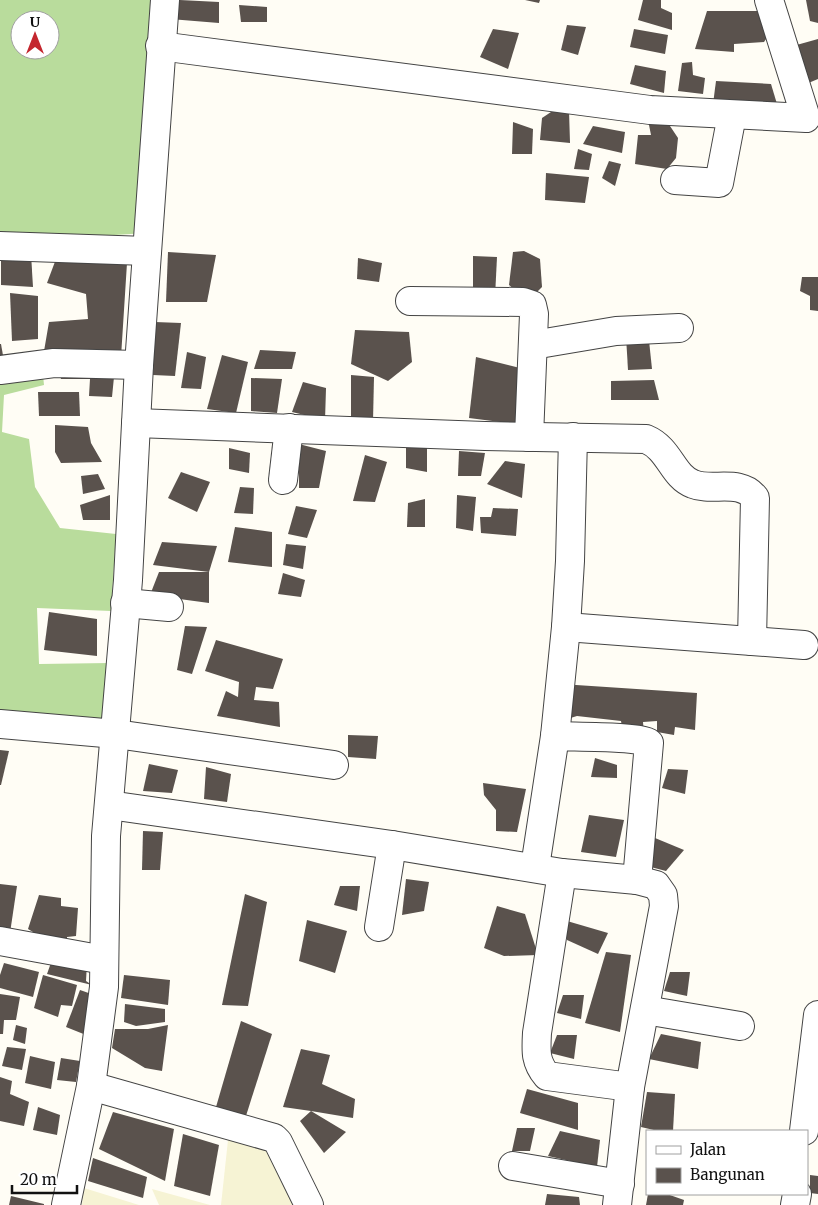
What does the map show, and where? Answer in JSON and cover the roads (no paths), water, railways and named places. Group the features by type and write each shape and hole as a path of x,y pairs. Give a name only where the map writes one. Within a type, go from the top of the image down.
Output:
{"street":[{"path":"66,1205 91,1086 104,987 104,891 109,805 116,734 160,46 165,0"},
{"path":"160,46 650,110 812,121 770,0"},
{"path":"675,180 719,183 732,115"},
{"path":"0,246 147,251"},
{"path":"410,301 523,302 532,305 534,314 529,436"},
{"path":"533,345 616,331 679,328"},
{"path":"0,370 54,363 139,365"},
{"path":"136,423 646,439 658,443 682,477 694,485 743,488 751,492 755,498 752,641"},
{"path":"283,480 289,428"},
{"path":"534,867 556,736 566,627 570,561 573,437"},
{"path":"125,602 169,607"},
{"path":"566,627 804,645"},
{"path":"0,724 116,734 334,765"},
{"path":"556,736 633,739 646,740 649,743 637,880"},
{"path":"109,805 392,845 562,873 637,880 656,885 663,895 664,906 646,1010 630,1087 618,1194 513,1166"},
{"path":"379,926 392,845"},
{"path":"562,873 537,1033 537,1062 547,1076 630,1087"},
{"path":"0,941 104,960"},
{"path":"646,1010 740,1026"},
{"path":"804,1130 818,1015"},
{"path":"91,1086 274,1138 278,1142 309,1205"}]}
